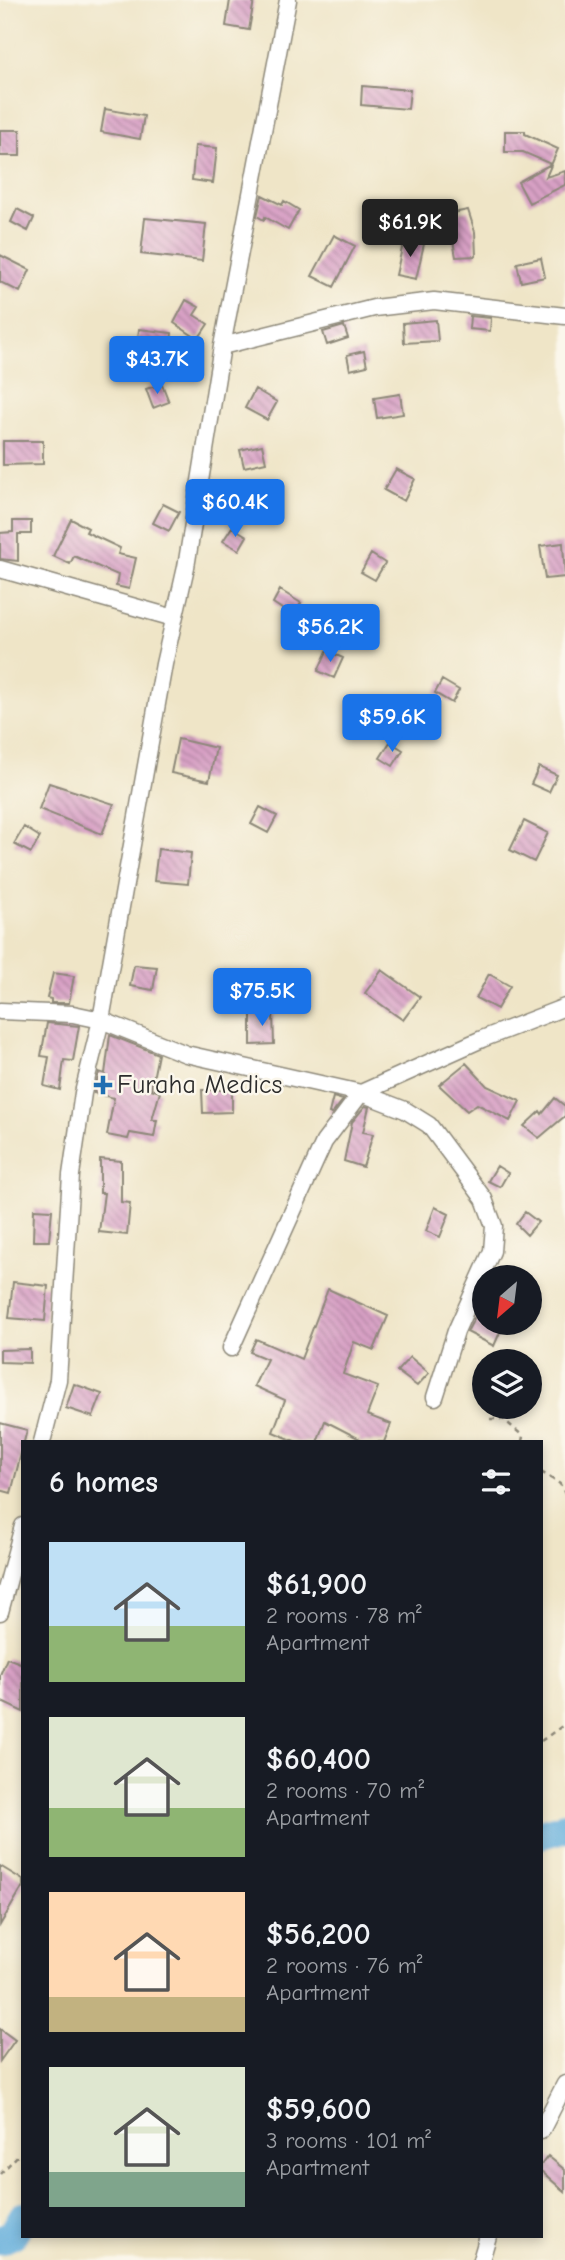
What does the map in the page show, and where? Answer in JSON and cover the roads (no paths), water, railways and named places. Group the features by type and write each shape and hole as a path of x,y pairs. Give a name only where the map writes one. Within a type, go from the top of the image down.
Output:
{"street":[{"path":"43,1440 58,1380 71,1175 83,1093 101,1020 174,618 201,488 222,346 288,0"},
{"path":"222,346 374,308 434,301 565,316"},
{"path":"0,569 174,618"},
{"path":"231,1348 324,1142 361,1093 482,1039 565,1007"},
{"path":"0,1011 73,1014 101,1020 186,1054 361,1093 405,1110 429,1125 484,1199 494,1226 492,1251 456,1331 435,1397"},
{"path":"0,1612 21,1533"},
{"path":"543,2128 565,2084"},
{"path":"481,2260 487,2238"}],"waterway":[{"path":"543,1833 565,1827"},
{"path":"0,2240 13,2234 21,2220"}],"place":[{"name":"Furaha Medics","path":"103,1085"}]}
